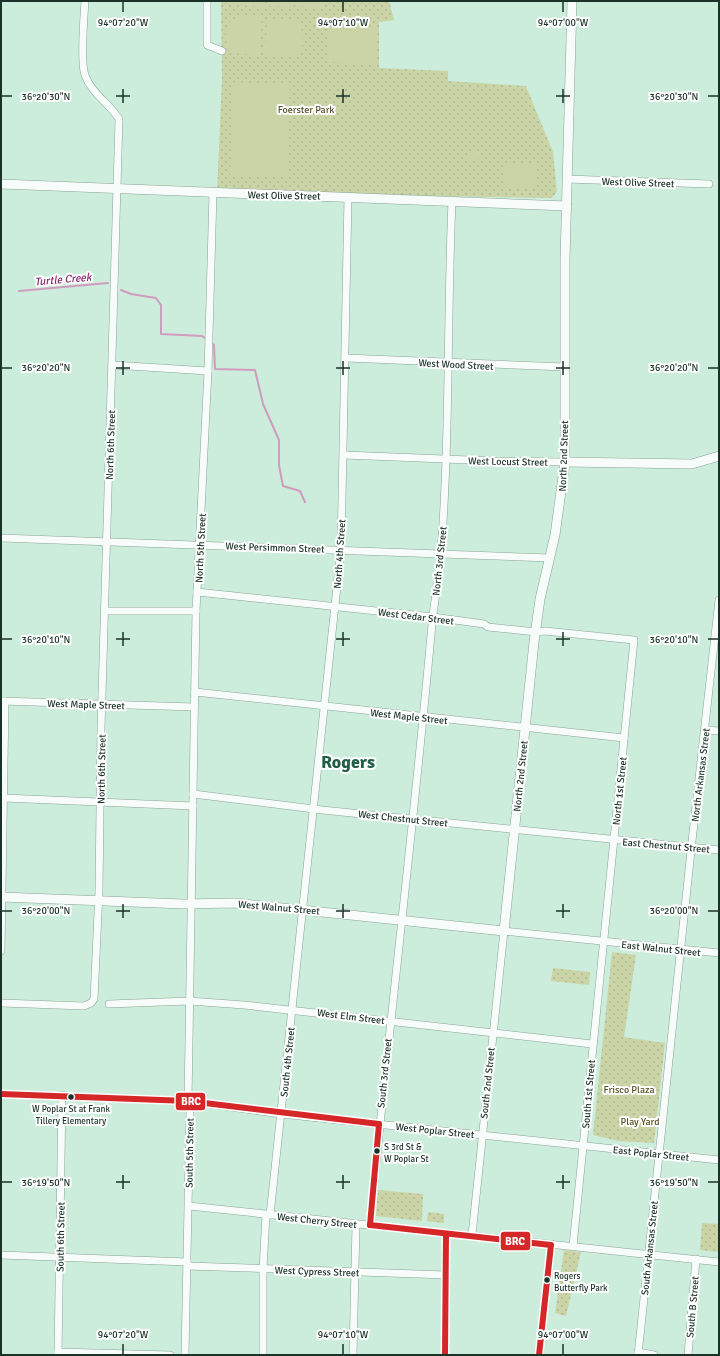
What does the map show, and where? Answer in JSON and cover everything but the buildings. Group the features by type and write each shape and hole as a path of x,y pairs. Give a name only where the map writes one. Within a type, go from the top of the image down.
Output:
{"main road":[{"name":"North 2nd Street","path":"504,931 540,599 550,558 562,494 565,462 567,179 572,1"},
{"name":"West Olive Street","path":"1,184 567,206"},
{"name":"West Locust Street","path":"565,462 696,464 719,456"},
{"name":"West Walnut Street","path":"2,897 192,904 234,903 304,909 504,931"}],"street":[{"name":"North 6th Street","path":"85,1 85,75 92,88 114,111 119,119 98,901"},
{"path":"207,1 207,45 222,51"},
{"name":"West Olive Street","path":"567,179 709,184"},
{"name":"North 5th Street","path":"192,904 196,611 208,371 213,193"},
{"name":"North 4th Street","path":"304,909 303,900 341,549 346,358 348,197"},
{"name":"North 3rd Street","path":"400,920 413,819 433,617 441,554 446,459 447,364 452,201"},
{"name":"West Wood Street","path":"346,358 447,364 565,367"},
{"path":"113,365 208,371"},
{"name":"West Locust Street","path":"344,455 565,462"},
{"name":"West Persimmon Street","path":"1,538 107,543 341,549 550,558"},
{"name":"West Cedar Street","path":"197,592 433,617 484,624 488,627 634,640"},
{"name":"North Arkansas Street","path":"680,949 719,600"},
{"path":"106,611 196,611"},
{"name":"North 1st Street","path":"604,942 634,640"},
{"name":"West Maple Street","path":"195,692 624,738"},
{"path":"1,951 4,798 3,701"},
{"name":"West Maple Street","path":"3,701 194,707"},
{"path":"705,730 719,731"},
{"name":"West Chestnut Street","path":"193,794 314,809 613,840"},
{"path":"4,798 193,806"},
{"name":"East Chestnut Street","path":"613,840 691,846 719,850"},
{"path":"1,1003 84,1006 91,1003 94,999 98,901"},
{"name":"South 5th Street","path":"185,1355 189,1206 190,1109 188,1101 192,904"},
{"name":"South 4th Street","path":"263,1355 263,1269 304,909"},
{"name":"South 3rd Street","path":"370,1225 400,920"},
{"name":"West Walnut Street","path":"504,931 604,942"},
{"name":"South 2nd Street","path":"472,1235 481,1135 504,931"},
{"name":"East Walnut Street","path":"604,942 719,953"},
{"name":"South 1st Street","path":"573,1246 592,1044 604,942"},
{"name":"South Arkansas Street","path":"638,1353 680,949"},
{"name":"West Elm Street","path":"109,1004 189,1001 292,1009 592,1044"},
{"name":"West Poplar Street","path":"1,1094 62,1095 188,1101 281,1114 583,1146"},
{"name":"South 6th Street","path":"58,1353 62,1095"},
{"name":"East Poplar Street","path":"583,1146 719,1160"},
{"name":"West Cherry Street","path":"189,1206 356,1225 370,1225 446,1234 472,1235 551,1245 573,1246 719,1262"},
{"path":"353,1355 356,1225"},
{"path":"445,1355 446,1234"},
{"path":"539,1355 551,1245"},
{"name":"West Cypress Street","path":"1,1255 263,1269 446,1275"},
{"name":"South B Street","path":"688,1355 696,1259"},
{"path":"58,1353 170,1355"},
{"path":"638,1353 654,1355"}],"green space":[{"name":"Foerster Park","path":"221,1 389,1 394,20 379,22 379,68 448,71 448,81 526,86 553,152 557,191 552,198 217,193 222,78"},
{"path":"228,1 263,1 263,7 228,5"},
{"path":"267,1 294,1 294,7 267,6"},
{"path":"296,1 323,1 323,8 296,6"},
{"path":"245,16 262,18 260,51 256,55 227,53 226,34 228,24 232,20"},
{"path":"267,18 288,20 299,25 302,30 303,37 301,57 269,56 265,51"},
{"path":"328,27 378,28 376,64 327,62"},
{"path":"233,82 290,83 287,177 230,176"},
{"path":"472,151 476,151 478,152 478,160 472,161 469,158 469,154"},
{"path":"504,162 536,165 536,189 503,186"},
{"name":"Frisco Plaza","path":"612,952 636,955 624,1037 665,1043 654,1143 618,1141 593,1135"},
{"path":"553,968 590,972 589,985 551,981"},
{"path":"378,1190 423,1194 422,1221 376,1216"},
{"path":"428,1212 444,1214 444,1223 427,1221"},
{"path":"702,1223 719,1224 719,1252 700,1250"},
{"path":"564,1250 581,1252 566,1316 555,1313"}],"waterway":[{"name":"Turtle Creek","path":"19,291 108,283"},
{"name":"Turtle Creek","path":"121,290 131,294 156,298 161,305 161,334 202,336 207,339"},
{"name":"Turtle Creek","path":"210,342 214,345 215,369 255,370 263,404 279,440 279,465 283,486 300,491 305,502"}],"transit line":[{"name":"BRC","path":"1,1094 188,1101 379,1124"},
{"name":"BRC","path":"370,1225 379,1124"},
{"name":"BRC","path":"370,1225 551,1245 539,1355"},
{"name":"BRC","path":"445,1355 446,1234"}],"place":[{"name":"W Poplar St at Frank Tillery Elementary","path":"71,1097"},
{"name":"S 3rd St & W Poplar St","path":"377,1151"},
{"name":"Rogers Butterfly Park","path":"547,1280"}],"district":[{"name":"Rogers","path":"348,762"}],"park label":[{"name":"Play Yard","path":"640,1121"}]}
